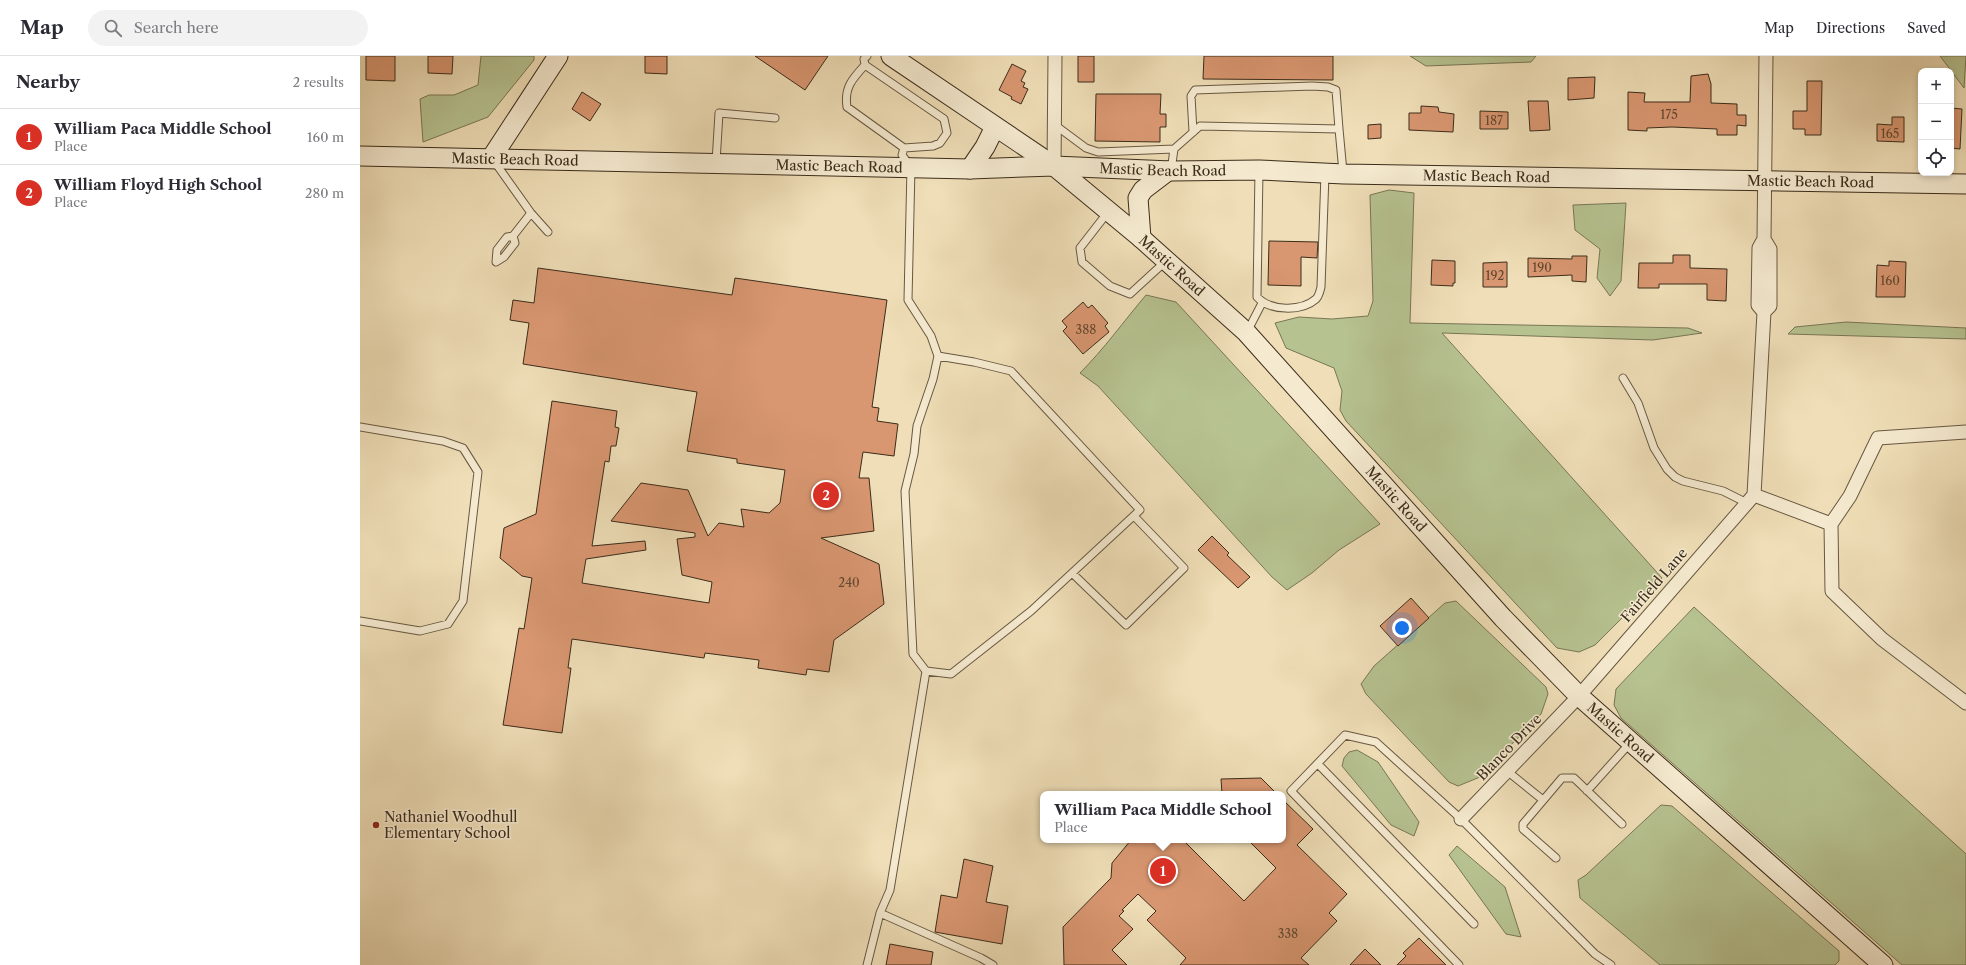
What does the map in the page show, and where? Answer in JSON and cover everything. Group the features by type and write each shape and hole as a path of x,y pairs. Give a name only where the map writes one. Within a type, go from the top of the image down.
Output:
{"street":[{"path":"542,80 548,56"},
{"path":"492,158 558,56"},
{"name":"Mastic Road","path":"891,56 1054,166 1141,238 1246,332 1334,427 1494,608 1579,696 1883,965"},
{"path":"1054,166 1055,56"},
{"path":"1766,56 1764,239 1759,248 1758,305 1764,312 1750,499 1830,524"},
{"path":"970,168 985,147 995,126"},
{"name":"Mastic Beach Road","path":"360,156 970,168 1054,166 1170,171 1259,170 1334,174 1966,184"},
{"path":"1141,238 1138,198 1143,190 1170,171"},
{"path":"1966,432 1878,438 1850,496 1830,524 1832,592 1882,639 1966,703"},
{"name":"Fairfield Lane","path":"1579,696 1750,499"},
{"name":"Blanco Drive","path":"1461,819 1579,696"}],"lane":[{"path":"865,65 854,77 845,95 847,107 904,148 933,146 940,143 947,134 944,119 865,65 864,59 866,56"},
{"path":"1193,132 1191,96 1196,90 1305,86 1328,87 1336,90 1339,129 1321,287 1317,298 1304,306 1275,307 1262,303 1257,297 1259,170"},
{"path":"716,162 719,113 775,118"},
{"path":"1055,125 1086,148 1098,152 1174,149"},
{"path":"1170,171 1174,149 1200,126 1339,129"},
{"path":"904,148 902,155 911,167 908,300 930,336 938,356 933,379 917,426 914,454 905,491 913,654 926,671 951,674 1031,611 1140,510 1011,371 974,362 938,356"},
{"path":"492,158 531,212 548,232"},
{"path":"1109,211 1080,248 1082,262 1110,286 1130,294 1166,261"},
{"path":"513,236 531,212"},
{"path":"1246,332 1262,303"},
{"path":"1623,378 1638,403 1654,448 1667,469 1674,477 1683,481 1750,499"},
{"path":"360,427 443,441 462,448 478,472 463,601 448,624 420,631 360,621"},
{"path":"1072,573 1126,626 1184,568 1134,516"},
{"path":"867,965 880,913 890,890 926,671"},
{"path":"1459,965 1291,791 1345,735 1376,742 1461,819 1595,954 1611,965"},
{"path":"1587,791 1631,742"},
{"path":"1318,764 1474,924"},
{"path":"1507,771 1543,800"},
{"path":"1556,858 1523,829 1523,824 1562,778 1574,778 1622,824"},
{"path":"880,913 981,958 993,965"}],"green space":[{"path":"481,56 534,56 534,60 488,117 423,142 420,99 429,95 454,95 478,85"},
{"path":"1410,56 1536,56 1531,62 1426,66"},
{"path":"1940,56 1966,56 1964,88 1954,75 1954,68 1949,68"},
{"path":"1389,190 1414,193 1410,323 1688,328 1702,333 1653,340 1442,333 1662,578 1595,645 1579,652 1557,648 1346,421 1340,410 1342,391 1334,368 1286,348 1275,323 1299,317 1332,319 1368,316 1373,301 1370,195"},
{"path":"1626,203 1621,281 1610,296 1597,278 1600,249 1575,230 1573,205"},
{"path":"1146,295 1176,302 1380,524 1339,550 1312,573 1287,590 1272,577 1098,386 1080,373 1106,345"},
{"path":"1846,322 1966,328 1966,339 1788,334 1795,327"},
{"path":"1456,601 1546,687 1548,694 1541,714 1480,777 1458,786 1449,782 1366,694 1361,684 1374,666 1445,603"},
{"path":"1694,607 1966,854 1966,965 1902,965 1621,718 1614,705 1616,689"},
{"path":"1357,750 1378,762 1419,822 1414,836 1391,825 1342,766 1344,758 1349,752"},
{"path":"1661,805 1672,806 1839,951 1839,961 1835,965 1660,965 1580,898 1578,880 1586,875"},
{"path":"1457,846 1505,887 1521,937 1506,934 1449,855"}],"building":[{"path":"366,56 395,56 395,81 366,80"},
{"path":"428,56 453,56 452,74 428,73"},
{"path":"645,56 667,56 667,74 645,73"},
{"path":"755,56 828,56 805,90"},
{"path":"1078,56 1094,56 1094,82 1078,82"},
{"path":"1204,56 1333,56 1333,80 1203,79"},
{"path":"1012,64 1026,71 1021,81 1025,83 1023,87 1028,89 1021,104 999,90"},
{"path":"1708,74 1711,84 1711,103 1737,104 1737,115 1746,115 1746,126 1737,125 1737,135 1717,135 1717,129 1672,127 1647,128 1647,131 1628,130 1628,92 1645,93 1644,102 1690,102 1691,76"},
{"path":"1595,77 1594,98 1568,100 1568,78"},
{"path":"1807,81 1822,81 1821,135 1805,135 1805,129 1793,129 1793,111 1807,111"},
{"path":"582,92 601,104 590,121 572,109"},
{"path":"1096,94 1161,94 1160,114 1166,114 1166,127 1160,127 1160,142 1095,141"},
{"path":"1528,101 1548,101 1550,130 1530,131"},
{"path":"1421,106 1438,107 1439,112 1454,114 1453,132 1409,130 1409,113 1421,113"},
{"path":"1954,108 1962,109 1960,149 1954,148"},
{"path":"1480,111 1508,112 1508,129 1480,129"},
{"path":"1892,117 1904,117 1904,142 1877,141 1877,124 1892,125"},
{"path":"1381,124 1381,138 1368,139 1368,125"},
{"path":"1269,241 1318,242 1317,258 1301,257 1301,286 1268,285"},
{"path":"1673,255 1690,255 1690,268 1727,269 1726,301 1707,300 1707,284 1659,284 1659,288 1638,288 1639,263 1673,263"},
{"path":"1572,256 1587,256 1586,282 1572,281 1572,275 1528,277 1528,258 1572,259"},
{"path":"1432,260 1455,261 1455,283 1453,283 1453,286 1431,285"},
{"path":"1889,261 1906,262 1905,297 1876,297 1877,265 1889,266"},
{"path":"1507,262 1507,287 1483,287 1483,263"},
{"path":"538,268 732,295 735,278 887,300 872,407 879,408 877,421 898,424 894,456 863,452 859,478 869,478 874,531 821,538 879,564 884,604 834,640 829,672 807,669 806,675 758,668 759,660 705,653 704,658 572,639 568,668 571,668 562,733 503,725 519,628 524,629 532,578 522,576 500,558 504,528 536,514 552,401 617,411 615,427 619,428 616,446 611,446 609,462 605,461 592,546 645,541 646,550 586,559 582,583 709,603 712,582 682,575 677,539 695,537 695,533 611,521 641,483 688,490 708,536 719,523 744,527 741,509 769,513 780,503 785,470 737,463 737,459 687,451 697,392 523,364 529,323 510,320 513,300 534,303"},
{"path":"1083,302 1088,308 1092,305 1108,323 1105,326 1109,332 1083,354 1063,331 1067,327 1062,321"},
{"path":"1212,536 1229,553 1227,555 1250,577 1238,588 1198,550"},
{"path":"1411,598 1429,618 1398,646 1380,626"},
{"path":"1261,778 1274,791 1222,791 1221,779"},
{"path":"1286,803 1313,829 1297,845 1347,894 1329,913 1337,921 1301,958 1309,965 1180,965 1186,958 1147,920 1156,911 1138,894 1122,910 1124,911 1119,916 1133,929 1112,950 1127,965 1064,965 1063,927 1111,878 1112,863 1129,843 1186,843 1244,901 1276,868 1251,843 1286,843"},
{"path":"964,859 993,866 986,902 1008,906 1002,944 935,932 941,895 957,898"},
{"path":"1419,938 1446,965 1397,965 1406,956 1403,953"},
{"path":"890,944 933,952 931,965 886,965"},
{"path":"1365,949 1381,965 1350,965"}],"place":[{"name":"William Floyd High School","path":"826,495"},
{"name":"Nathaniel Woodhull Elementary School","path":"376,825"},
{"name":"William Paca Middle School","path":"1163,871"}]}
